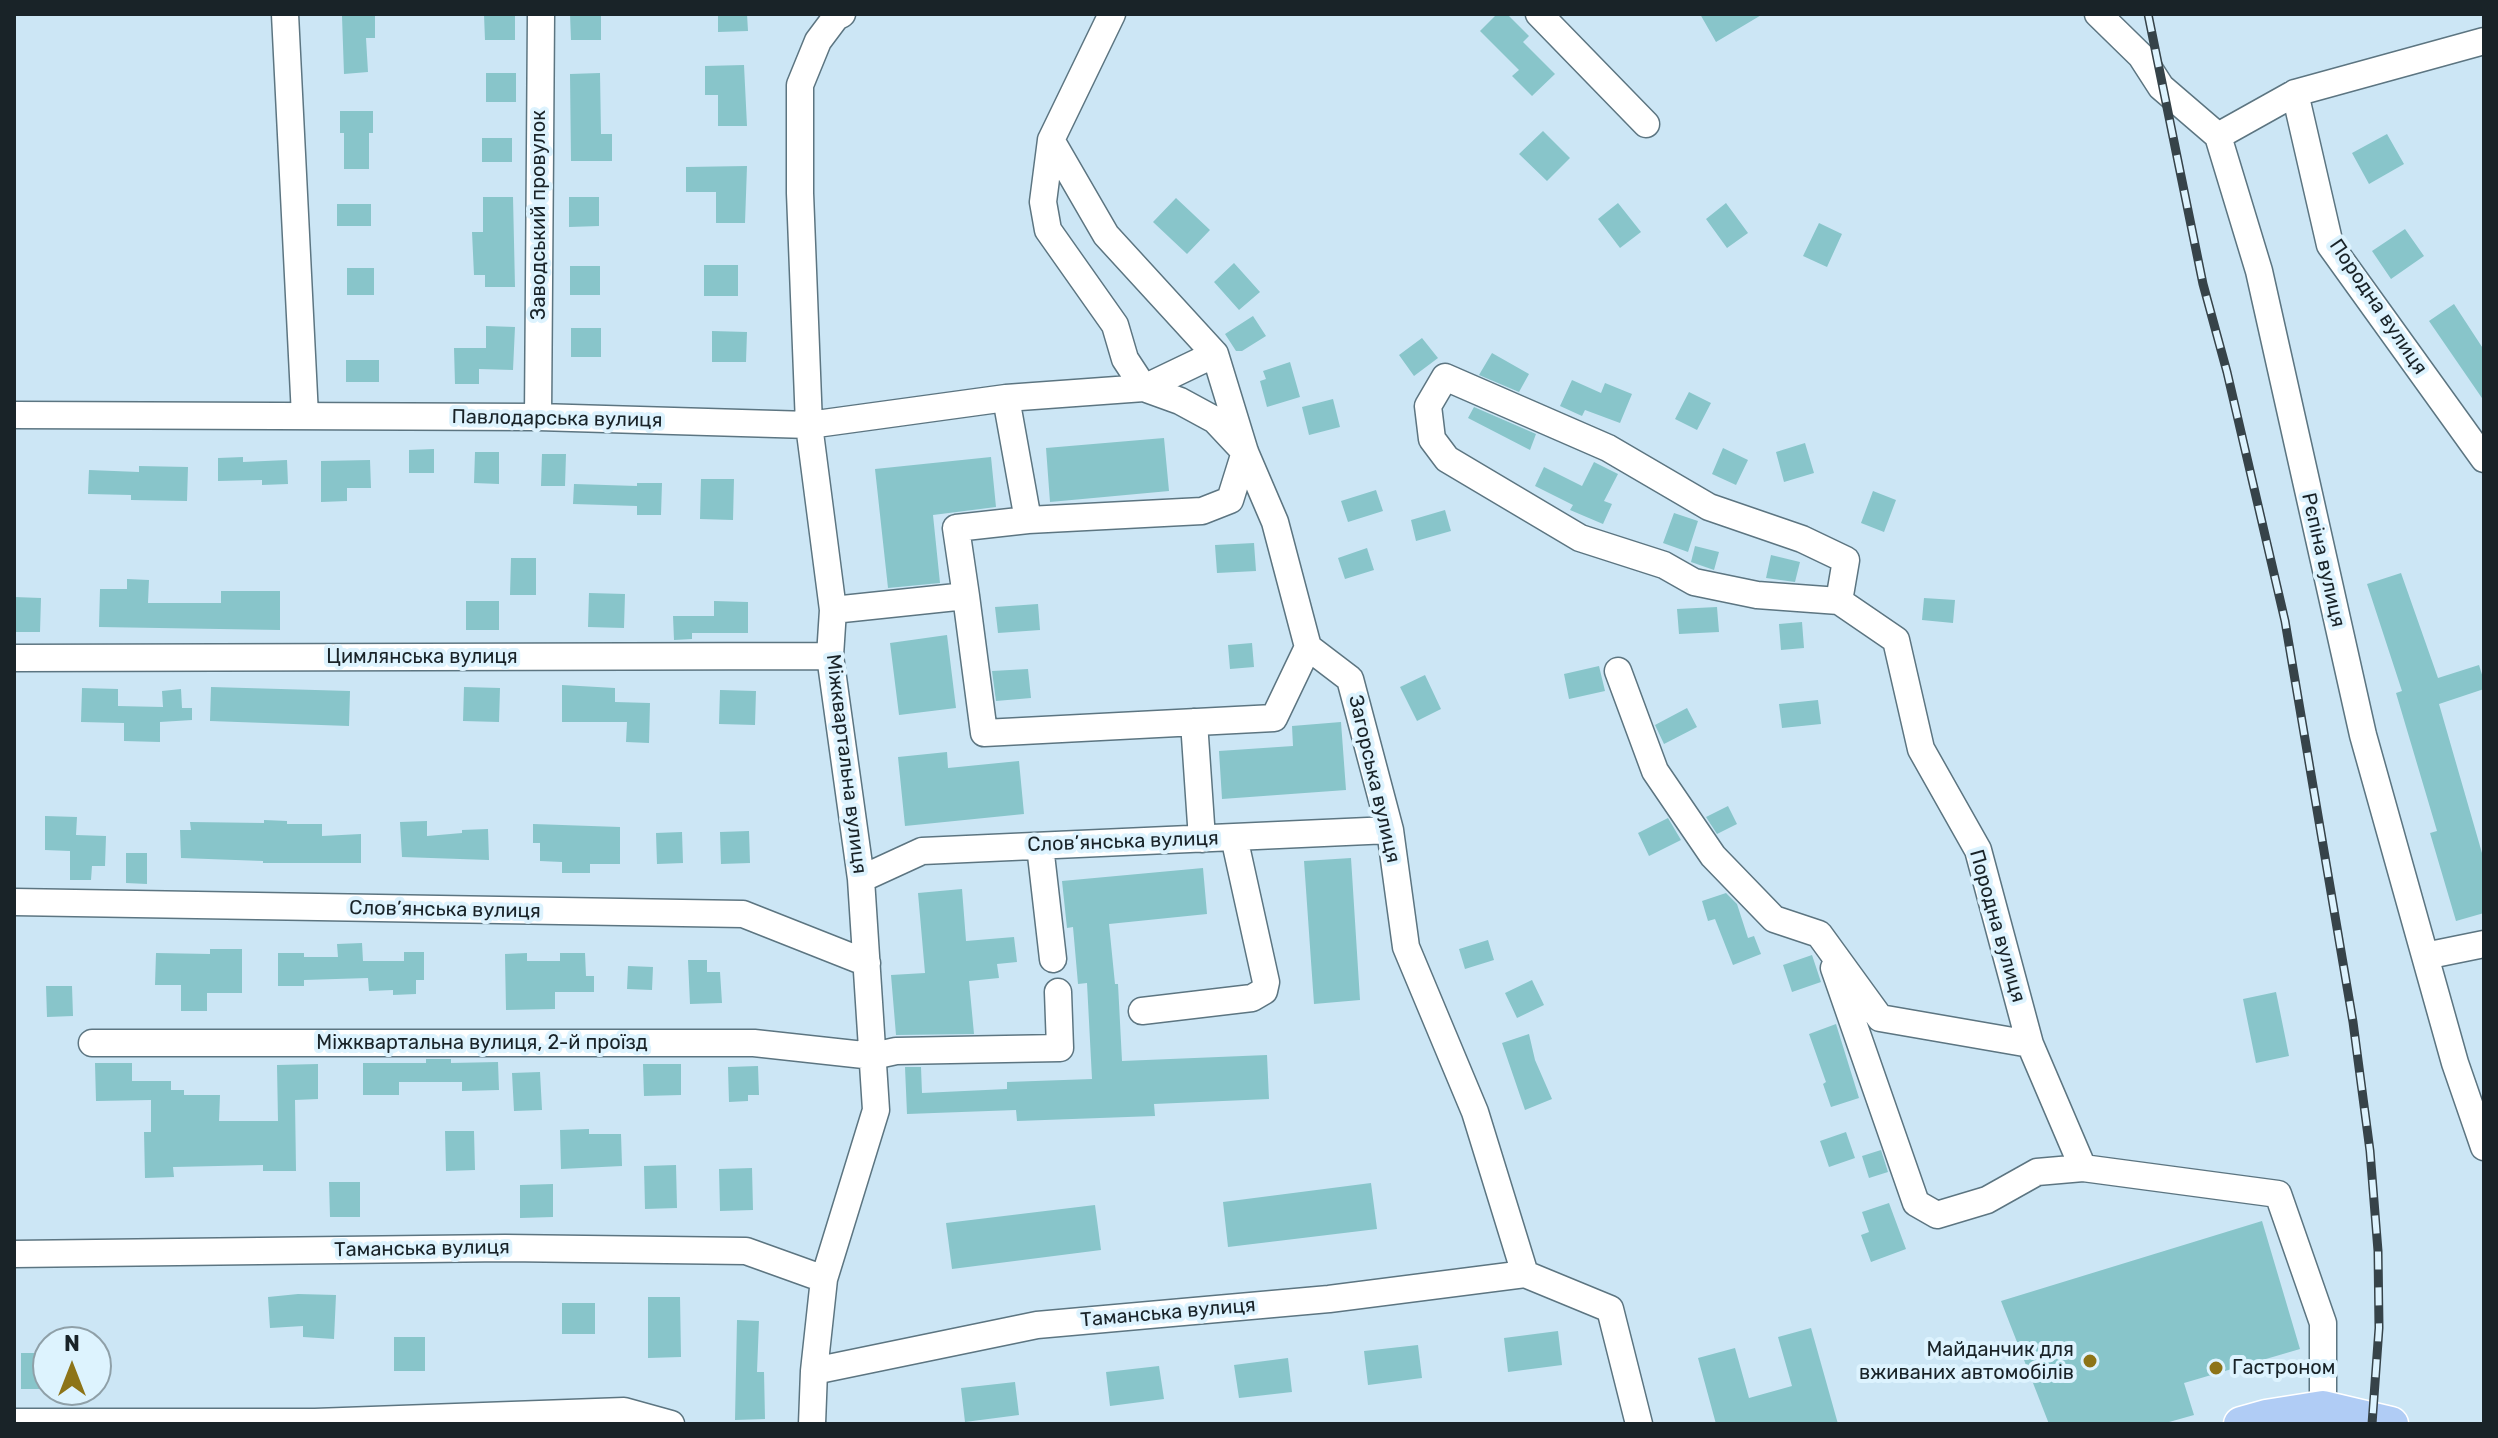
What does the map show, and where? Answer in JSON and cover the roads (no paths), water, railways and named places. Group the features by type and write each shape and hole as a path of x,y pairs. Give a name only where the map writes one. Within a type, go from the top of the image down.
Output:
{"main road":[{"path":"2241,1424 2323,1408 2391,1424"}],"street":[{"path":"285,14 305,416"},
{"name":"Заводський провулок","path":"538,417 541,14"},
{"name":"Міжквартальна вулиця","path":"812,1424 824,1279 876,1110 861,879 830,656 833,610 809,425 800,193 800,85 818,41 836,17 842,14"},
{"path":"1112,14 1051,140 1043,202 1048,230 1115,325 1125,359 1144,388 1180,401 1215,420 1245,452"},
{"path":"1539,14 1646,124"},
{"path":"2098,14 2141,56 2161,87 2218,136 2295,93 2484,41"},
{"name":"Породна вулиця","path":"2295,93 2330,245 2476,431 2484,459"},
{"name":"Рєпіна вулиця","path":"2218,136 2259,271 2363,735 2455,1063 2484,1147"},
{"path":"1051,140 1106,235 1215,354 1245,452 1275,522 1308,647 1274,718 984,733 956,528 1028,520 1202,511 1230,500 1245,452"},
{"path":"1144,388 1215,354"},
{"path":"1445,377 1608,448 1709,507 1802,539 1846,560 1839,601 1757,595 1694,582 1664,565 1580,538 1447,459 1432,439 1428,406 1445,377"},
{"name":"Павлодарська вулиця","path":"14,415 538,417 809,425 1006,398 1144,388"},
{"path":"1006,398 1028,520"},
{"path":"833,610 966,596"},
{"name":"Породна вулиця","path":"1839,601 1896,640 1921,749 1978,850 2030,1044 2083,1168"},
{"name":"Загорська вулиця","path":"1308,647 1350,679 1390,830 1406,947 1475,1112 1525,1274"},
{"name":"Цимлянська вулиця","path":"14,658 830,656"},
{"path":"1618,671 1655,771 1713,856 1774,919 1819,934 1880,1018 2030,1044"},
{"path":"1194,722 1202,839"},
{"name":"Слов’янська вулиця","path":"861,879 922,851 1390,830"},
{"path":"1142,1011 1252,998 1264,991 1266,982 1234,837"},
{"path":"1040,846 1053,959"},
{"name":"Слов’янська вулиця","path":"14,902 743,914 867,963"},
{"path":"1819,934 1837,976 1916,1203 1937,1215 1987,1200 2037,1172 2083,1168 2278,1194 2323,1323 2323,1408"},
{"path":"2425,956 2484,944"},
{"name":"Міжквартальна вулиця, 2-й проїзд","path":"92,1043 754,1043 873,1056 896,1051 1060,1048 1058,992"},
{"name":"Таманська вулиця","path":"14,1254 505,1248 746,1251 824,1279"},
{"path":"1525,1274 1610,1309 1639,1424"},
{"name":"Таманська вулиця","path":"814,1371 1037,1325 1329,1299 1525,1274"},
{"path":"14,1422 315,1422 624,1411 671,1424"}],"railway":[{"path":"2148,14 2203,284 2227,372 2285,621 2353,1022 2370,1151 2378,1251 2379,1328 2372,1424"}],"place":[{"name":"Майданчик для вживаних автомобілів","path":"2090,1361"},
{"name":"Гастроном","path":"2216,1368"}]}
